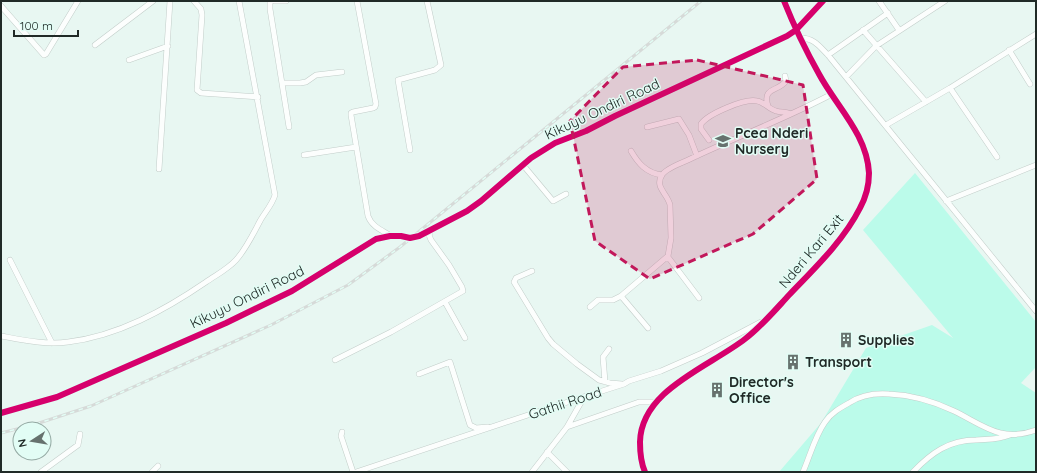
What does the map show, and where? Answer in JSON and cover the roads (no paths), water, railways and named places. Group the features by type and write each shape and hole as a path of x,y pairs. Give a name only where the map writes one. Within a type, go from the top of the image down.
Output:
{"street":[{"path":"1,6 44,55 78,1"},
{"path":"95,45 153,1"},
{"path":"159,169 170,1"},
{"path":"194,1 201,9 202,15 197,90 201,93 258,97"},
{"path":"1,336 28,341 52,343 90,338 126,326 180,299 236,260 271,205 275,195 239,1"},
{"path":"270,1 290,127"},
{"path":"274,1 286,1"},
{"path":"358,1 376,104 373,108 350,113 368,216 370,222 391,236"},
{"path":"410,150 398,80 435,70 441,65 427,1"},
{"name":"Nderi Kari Exit","path":"645,472 641,457 642,430 648,414 656,402 672,388 746,338 767,319 837,241 856,216 866,193 868,168 862,145 856,131 818,74 796,30 784,1"},
{"name":"Kikuyu Ondiri Road","path":"1,413 57,397 226,323 292,291 376,239 391,236 415,238 431,230 461,214 477,203 535,155 555,143 586,131 787,36 796,30 824,1"},
{"path":"879,1 900,30"},
{"path":"846,77 876,46 945,1"},
{"path":"828,55 888,13"},
{"path":"863,30 926,102"},
{"path":"886,125 950,88 1036,34"},
{"path":"801,38 810,39 828,55 1036,311"},
{"path":"129,60 168,46"},
{"path":"1009,50 1030,84"},
{"path":"282,83 306,82 316,75 342,72"},
{"path":"768,106 766,98 768,94 772,90 784,84 786,81 785,76"},
{"path":"950,88 997,157"},
{"path":"590,307 598,300 613,300 621,296 668,257 671,238 670,205 659,185 665,171 832,94"},
{"path":"709,140 701,129 701,124 707,118 719,111 751,100 768,106 775,111 790,114"},
{"path":"647,127 679,119 689,136 697,156"},
{"path":"304,155 356,147"},
{"path":"631,151 636,160 646,170 662,175"},
{"path":"523,165 552,201 566,194"},
{"path":"946,201 1036,165"},
{"path":"335,360 391,332 462,292 463,289 449,265 431,240 429,235 431,230"},
{"path":"668,257 699,298"},
{"path":"10,260 52,343"},
{"path":"532,272 516,278 514,282 542,330 553,344 591,375 605,382 624,384"},
{"path":"621,296 648,328"},
{"path":"445,302 465,338"},
{"name":"Gathii Road","path":"356,472 661,371 721,345 767,319"},
{"path":"605,382 603,357 610,349"},
{"path":"418,374 450,362 470,425 476,428 492,428"},
{"path":"803,472 825,421 851,401 869,395 894,394 920,398 954,411 982,428 1011,434"},
{"path":"532,472 567,427 584,396"},
{"path":"567,427 639,402 656,402"},
{"path":"913,472 930,455 943,447 968,440 995,440 1011,434 1036,430"},
{"path":"342,432 341,436 353,472"},
{"path":"41,472 78,445 80,434"},
{"path":"547,452 567,472"},
{"path":"152,472 158,466"}],"railway":[{"path":"1,433 33,425 91,406 271,325 348,285 400,247 701,1"}],"place":[{"name":"Pcea Nderi Nursery","path":"723,141"},
{"name":"Supplies","path":"846,340"},
{"name":"Transport","path":"793,362"},
{"name":"Director's Office","path":"717,390"}]}
